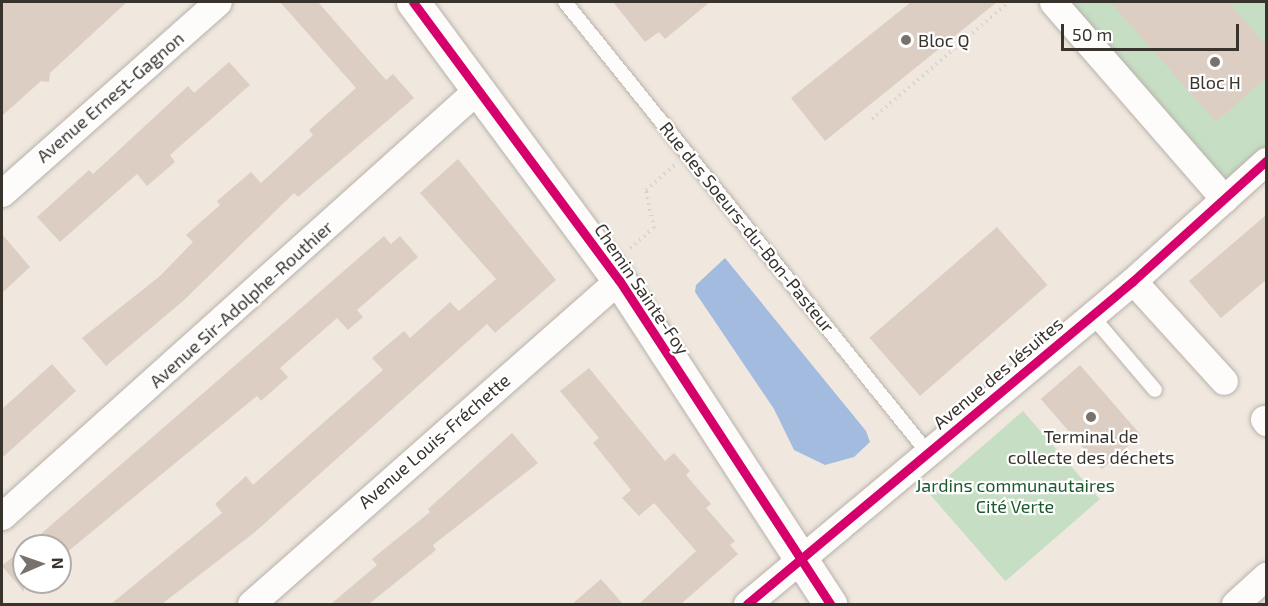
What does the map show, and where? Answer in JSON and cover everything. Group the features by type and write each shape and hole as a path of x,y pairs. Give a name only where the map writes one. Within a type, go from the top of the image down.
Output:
{"main road":[{"name":"Chemin Sainte-Foy","path":"413,2 478,89 623,265 830,604"}],"street":[{"name":"Avenue Ernest-Gagnon","path":"2,193 218,2"},
{"path":"1053,2 1224,199"},
{"name":"Avenue Sir-Adolphe-Routhier","path":"2,516 478,89"},
{"name":"Avenue des Jésuites","path":"747,604 1092,316 1266,161"},
{"name":"Avenue Louis-Fréchette","path":"251,604 623,265"},
{"path":"1133,281 1224,381"},
{"path":"1235,604 1266,576"}],"lane":[{"name":"Rue des Soeurs-du-Bon-Pasteur","path":"565,2 928,453"},
{"path":"1092,316 1155,390"}],"path":[{"path":"872,119 1009,2"},
{"path":"623,265 654,228 646,190 688,153"}],"green space":[{"path":"1053,2 1266,2 1266,161 1224,199"},
{"name":"Jardins communautaires Cité Verte","path":"1023,411 1100,499 1005,581 929,493"}],"water":[{"path":"725,258 866,431 870,442 854,457 825,465 794,450 774,409 695,292 696,285"}],"building":[{"path":"2,2 127,2 50,73 49,82 41,81 2,116"},
{"path":"280,2 318,2 386,80 393,74 414,98 298,197 294,193 183,301 106,366 82,338 160,276 193,242 186,235 220,205 217,201 251,172 261,183 313,135 309,130 356,88"},
{"path":"613,2 710,2 665,39 659,32 645,42"},
{"name":"Bloc Q","path":"911,2 997,2 825,141 791,98"},
{"name":"Bloc H","path":"1110,2 1228,2 1266,45 1266,78 1216,122"},
{"path":"229,62 250,85 170,155 175,162 147,186 137,174 60,242 37,217 89,170 93,174 188,86 194,93"},
{"path":"458,159 556,280 495,333 487,324 255,532 162,604 111,604 222,513 215,504 246,476 253,485 383,370 372,358 404,331 410,338 450,302 459,311 496,279 420,193"},
{"path":"1266,215 1266,280 1221,318 1189,281"},
{"path":"997,227 1048,285 920,396 869,338"},
{"path":"2,234 30,267 2,293"},
{"path":"384,236 391,244 400,236 418,257 357,310 363,317 348,330 337,318 280,368 288,377 261,401 257,396 72,548 72,534 41,534"},
{"path":"52,364 76,391 2,458 2,409"},
{"name":"Terminal de collecte des déchets","path":"1080,365 1141,435 1102,469 1041,399"},
{"path":"589,368 665,461 674,453 690,471 686,475 711,504 706,508 735,541 730,545 738,554 681,604 639,604 696,551 654,503 639,516 622,498 631,490 593,443 599,438 560,391"},
{"path":"512,433 538,463 433,545 436,550 369,604 331,604 377,565 372,559 430,512 428,509"},
{"path":"12,557 12,578 2,566"},
{"path":"601,579 623,604 572,604"}],"cycle path":[{"path":"413,2 619,280 830,604"},
{"path":"747,604 1133,281 1266,161"}],"place":[{"name":"Bloc Q","path":"906,40"},
{"name":"Bloc H","path":"1215,62"},
{"name":"Terminal de collecte des déchets","path":"1091,417"}]}
